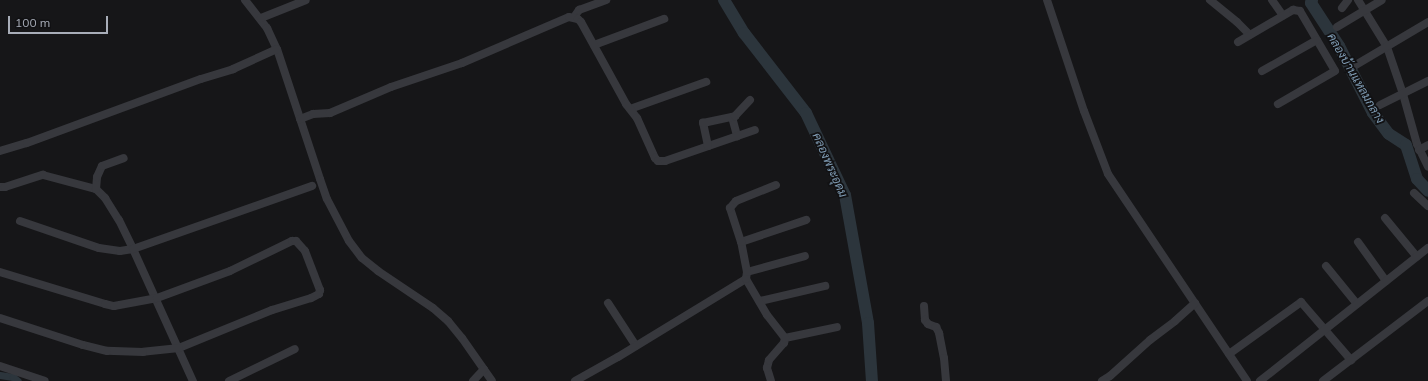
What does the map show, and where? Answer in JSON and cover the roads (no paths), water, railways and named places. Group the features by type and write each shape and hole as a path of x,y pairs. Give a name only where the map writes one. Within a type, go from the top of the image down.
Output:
{"street":[{"path":"246,0 261,18 277,49 327,199 349,241 362,258 378,271 433,308 448,322 492,381"},
{"path":"261,18 306,0"},
{"path":"300,120 313,114 330,113 391,87 462,63 570,17 574,17 580,10 606,0"},
{"path":"1047,0 1084,112 1108,174 1247,381"},
{"path":"1210,0 1237,22 1250,35"},
{"path":"1272,0 1283,16"},
{"path":"1342,8 1348,0"},
{"path":"1358,0 1387,47 1403,94 1419,150 1428,167"},
{"path":"1337,26 1382,0"},
{"path":"1238,42 1293,10 1300,11 1334,71 1278,104"},
{"path":"574,17 580,22 630,109 638,118 655,158 658,161 666,161 755,130"},
{"path":"594,45 664,19"},
{"path":"1354,66 1428,22"},
{"path":"1262,71 1317,40"},
{"path":"0,151 27,143 201,79 233,69 277,49"},
{"path":"1380,105 1428,81"},
{"path":"630,109 706,82"},
{"path":"708,146 703,123 732,117 750,100"},
{"path":"732,117 737,136"},
{"path":"1419,150 1428,145"},
{"path":"96,189 97,177 102,166 124,158"},
{"path":"0,187 5,187 43,175 96,189 105,198 119,220 157,298 193,381"},
{"path":"776,185 736,201 730,206 730,212 741,242 747,275 767,315 785,338"},
{"path":"20,221 99,248 120,250 133,249 312,186"},
{"path":"1414,193 1428,206"},
{"path":"1386,218 1417,257"},
{"path":"741,242 806,220"},
{"path":"0,272 114,306 157,298 230,271 259,258 287,242 296,241 305,251 320,286 319,294 316,296 272,310 179,348 143,352 107,351 83,346 0,318"},
{"path":"1358,242 1386,281"},
{"path":"1260,381 1428,248"},
{"path":"574,381 636,346 747,275 805,256"},
{"path":"1326,266 1357,304"},
{"path":"760,301 826,286"},
{"path":"1323,381 1428,301"},
{"path":"1229,354 1301,302 1351,360"},
{"path":"1102,381 1110,376 1150,340 1176,321 1195,303"},
{"path":"608,304 636,346"},
{"path":"924,306 925,320 928,324 936,327 939,333 944,358 946,381"},
{"path":"785,338 837,327"},
{"path":"771,381 767,368 769,360 784,343 785,338"},
{"path":"229,381 294,349"},
{"path":"0,366 45,381"},
{"path":"473,381 484,369"}],"waterway":[{"name":"คลองพระอุดม","path":"724,0 744,33 806,113 845,195 868,323 872,381"},
{"name":"คลองบ้านแหลมกลาง","path":"1312,0 1311,3 1339,46 1373,113 1389,134 1406,145 1417,179 1428,191"},
{"path":"0,375 13,377 18,381"}]}
